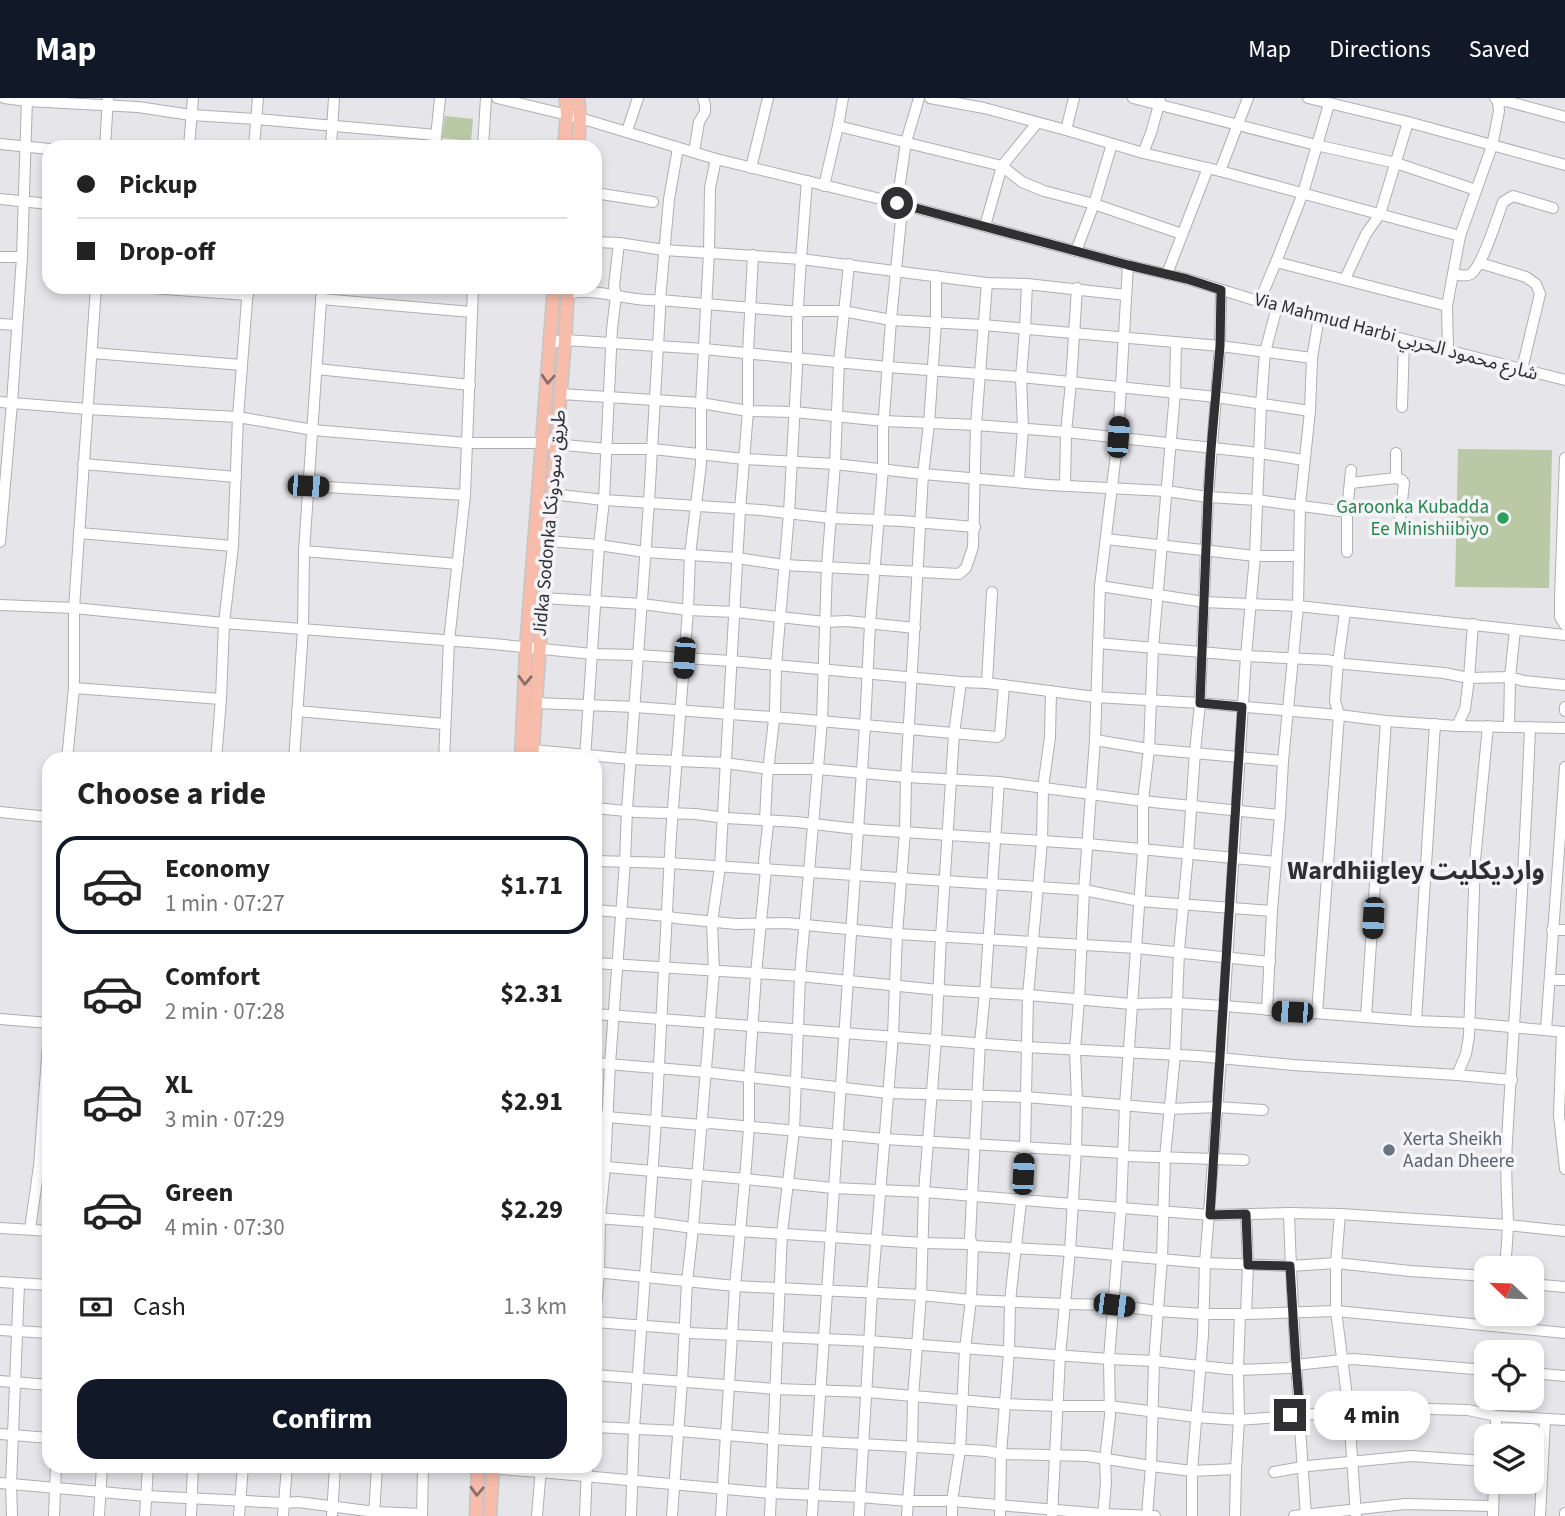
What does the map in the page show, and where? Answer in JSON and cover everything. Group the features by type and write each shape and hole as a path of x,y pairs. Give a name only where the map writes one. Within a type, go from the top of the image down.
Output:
{"main road":[{"path":"566,98 573,116 577,140"},
{"path":"566,140 578,98"},
{"name":"Jidka Sodonka طريق سودونكا","path":"522,752 548,541 551,494 550,343 554,294"},
{"name":"Jidka Sodonka طريق سودونكا","path":"533,752 536,703 533,649 535,540 549,444 561,394 568,294"},
{"path":"476,1516 478,1473"},
{"path":"490,1516 493,1473"}],"street":[{"path":"4,98 108,102 191,115 436,135"},
{"path":"189,140 192,98"},
{"path":"255,140 258,98"},
{"path":"331,140 334,98"},
{"path":"436,140 440,98"},
{"path":"483,140 486,98"},
{"name":"Via Mahmud Harbi شارع محمود الحربي","path":"497,98 627,131 716,159 901,204 1167,274 1277,307 1565,380"},
{"path":"627,131 638,98"},
{"path":"694,152 699,122 705,112 703,98"},
{"path":"751,168 767,98"},
{"path":"824,186 844,98"},
{"path":"812,1516 870,624 880,520 891,320 906,142 919,98"},
{"path":"930,98 985,103 1037,123 1143,153 1460,236"},
{"path":"1066,130 1074,98"},
{"path":"1133,98 1160,101 1316,145 1396,163 1476,190"},
{"path":"1220,171 1248,98"},
{"path":"1308,98 1565,165"},
{"path":"0,542 4,459 12,403 22,257 27,100"},
{"path":"1448,351 1447,306 1460,236 1492,146 1499,111 1497,100 1565,117"},
{"path":"1143,153 1152,133 1160,101"},
{"path":"1259,302 1303,193 1324,101"},
{"path":"105,140 108,102"},
{"path":"1345,279 1371,226 1380,214 1408,122"},
{"path":"985,226 1002,166 1037,123"},
{"path":"838,127 1002,166 1017,179 1033,187 1182,233"},
{"path":"0,144 42,148"},
{"path":"1076,251 1112,144"},
{"path":"602,1154 608,1116 653,449 660,300 669,199 678,148"},
{"path":"631,1516 634,1429 656,1122 679,712 690,555 701,464 710,188 716,159"},
{"path":"1167,274 1208,168"},
{"path":"722,1516 734,1286 745,1179 756,974 766,869 764,861 768,825 765,821 789,513 807,181"},
{"path":"602,194 653,202"},
{"path":"1454,274 1469,275 1480,263 1503,202 1513,196 1553,208"},
{"path":"0,199 42,203"},
{"path":"602,242 664,250 801,259 987,283 1077,288 1126,295"},
{"path":"585,752 604,500 613,309 616,296 614,286 619,243"},
{"path":"671,1516 679,1430 687,1282 694,1228 714,971 712,922 720,867 727,715 748,411 753,255"},
{"path":"0,257 22,257"},
{"path":"1276,262 1447,306"},
{"path":"1480,263 1526,277 1536,284 1540,294 1522,369"},
{"path":"770,1516 782,1233 794,1131 800,976 822,721 827,566 839,361 849,264"},
{"path":"1052,1513 1060,1356 1076,1150 1075,1050 1095,740 1100,586 1118,437 1128,265"},
{"path":"859,1516 872,1293 893,1035 923,474 936,322 936,276"},
{"path":"535,540 645,552 737,558 784,565 959,574 967,568 975,527 976,425 987,283"},
{"path":"1019,481 1023,429 1021,377 1027,284"},
{"path":"1065,486 1066,432 1077,288"},
{"path":"1147,1516 1162,1259 1165,1157 1175,1055 1179,951 1200,703 1208,497 1220,346 1221,290"},
{"path":"602,293 646,300 751,309 843,312 891,320 1073,332 1312,358"},
{"path":"68,752 74,688 74,608 96,294"},
{"path":"217,752 224,623 233,546 238,417 248,294"},
{"path":"295,752 303,630 304,551 321,294"},
{"path":"444,752 449,641 465,495 472,294"},
{"path":"321,299 471,312"},
{"path":"1192,1516 1192,1471 1205,1263 1221,1059 1242,707 1255,556 1261,405 1265,352 1277,307"},
{"path":"1267,1010 1283,761 1298,606 1300,506 1310,411 1312,358 1319,317"},
{"path":"0,324 16,325"},
{"path":"550,343 565,340 659,345 1021,377 1216,397 1310,411"},
{"path":"1402,407 1404,340"},
{"path":"1103,1515 1125,1105 1143,850 1143,802 1175,393 1176,342"},
{"path":"92,353 242,365"},
{"path":"317,369 470,385"},
{"path":"561,394 701,403 748,411 1066,432 1304,460"},
{"path":"0,402 238,417 313,430 467,443 653,449 744,459 883,468 975,479 1257,499 1347,512"},
{"path":"1396,453 1396,478"},
{"path":"1565,458 1560,598 1560,617 1565,625"},
{"path":"83,464 236,477"},
{"path":"1347,552 1351,470"},
{"path":"1351,483 1396,478 1402,480 1404,483 1399,527"},
{"path":"308,486 465,495"},
{"path":"551,494 831,518 975,527"},
{"path":"79,533 233,546"},
{"path":"1106,539 1255,556 1299,556"},
{"path":"304,551 458,564"},
{"path":"1100,586 1204,602 1298,606 1565,635"},
{"path":"988,683 992,592"},
{"path":"543,598 915,628"},
{"path":"0,605 74,608 592,654 731,661 988,683 1095,697 1200,703 1386,721 1457,726 1565,728"},
{"path":"1317,1013 1339,715 1335,701 1345,612"},
{"path":"1457,726 1465,709 1473,624"},
{"path":"1508,727 1515,630"},
{"path":"1098,643 1246,656 1293,657 1469,678 1510,677 1565,685"},
{"path":"907,1516 944,881 954,734 961,682"},
{"path":"536,703 822,721 997,737 1000,735 1004,685"},
{"path":"74,688 221,699"},
{"path":"1000,1511 1010,1301 1024,1148 1028,995 1042,842 1043,788 1050,737 1051,691"},
{"path":"297,711 444,724"},
{"path":"1366,1017 1386,721"},
{"path":"1416,1021 1435,724"},
{"path":"1457,1075 1466,1054 1469,1036 1475,860 1488,726"},
{"path":"1506,1256 1506,1145 1530,727"},
{"path":"1095,740 1149,749 1283,761"},
{"path":"602,758 725,763 769,769 818,769 999,782 1143,802 1280,815"},
{"path":"1546,1030 1552,930 1561,875 1565,767"},
{"path":"952,1516 960,1450 965,1349 971,1300 973,1246 970,1238 977,1096 999,782"},
{"path":"602,808 995,837 1276,863"},
{"path":"0,812 42,816"},
{"path":"602,861 669,863 1084,890 1139,901 1272,911"},
{"path":"602,911 712,922 805,924 897,934 1179,951 1270,961"},
{"path":"1552,930 1565,930"},
{"path":"602,964 800,976 1132,1004 1224,1006 1564,1032 1563,1087 1559,1115 1565,1170"},
{"path":"1550,980 1565,980"},
{"path":"602,1015 1511,1080"},
{"path":"0,1019 42,1022"},
{"path":"602,1063 888,1093 1026,1097 1169,1109 1217,1107 1263,1110"},
{"path":"602,1116 884,1139 1123,1153 1126,1156 1244,1160"},
{"path":"602,1167 833,1188 924,1192 1210,1215 1340,1214 1565,1231"},
{"path":"30,1229 42,1176"},
{"path":"1289,1213 1306,1516"},
{"path":"1235,1516 1238,1370 1248,1265 1246,1214"},
{"path":"1340,1214 1336,1311 1349,1412 1356,1512"},
{"path":"602,1218 694,1228 968,1244 1205,1263 1290,1266 1336,1263 1474,1275"},
{"path":"0,1228 42,1230"},
{"path":"602,1273 734,1286 971,1300 1114,1305 1203,1314 1336,1311 1565,1334"},
{"path":"0,1282 42,1285"},
{"path":"12,1516 6,1483 14,1435 19,1283"},
{"path":"1544,1285 1565,1287"},
{"path":"602,1320 685,1329 689,1333 869,1341 1154,1361 1238,1370 1289,1368 1353,1359 1474,1369"},
{"path":"0,1330 42,1333"},
{"path":"1544,1374 1565,1376 1565,1370"},
{"path":"602,1375 776,1389 867,1392 1006,1404 1109,1406 1239,1420 1392,1408 1468,1410 1496,1416 1565,1420"},
{"path":"0,1381 42,1384"},
{"path":"1496,1416 1496,1424"},
{"path":"1540,1516 1545,1420"},
{"path":"602,1427 679,1430 1001,1454 1055,1455 1192,1471 1236,1469"},
{"path":"0,1434 42,1437"},
{"path":"1274,1472 1411,1456 1474,1460"},
{"path":"54,1516 56,1473"},
{"path":"99,1516 102,1473"},
{"path":"145,1516 148,1473"},
{"path":"191,1516 193,1473"},
{"path":"239,1516 242,1473"},
{"path":"283,1516 286,1473"},
{"path":"332,1511 335,1473"},
{"path":"374,1514 377,1473"},
{"path":"6,1483 146,1496 298,1502 332,1511 422,1515 423,1473"},
{"path":"537,1516 540,1473"},
{"path":"585,1516 587,1473"},
{"path":"593,1473 632,1480 770,1493 908,1502 952,1501 1000,1511 1155,1516"},
{"path":"1294,1516 1356,1512 1405,1504 1493,1511"}],"green space":[{"path":"445,116 473,119 471,140 442,138"},
{"name":"Garoonka Kubadda Ee Minishiibiyo","path":"1458,449 1552,450 1549,588 1455,587"}],"place":[{"name":"Garoonka Kubadda Ee Minishiibiyo","path":"1503,518"},
{"name":"Xerta Sheikh Aadan Dheere","path":"1389,1150"}],"district":[{"name":"Wardhiigley وارديكليت","path":"1416,870"}],"route":[{"path":"897,203 1221,290 1220,346 1208,497 1200,703 1242,707 1210,1215 1246,1214 1248,1265 1290,1266 1300,1414 1290,1415"}]}
